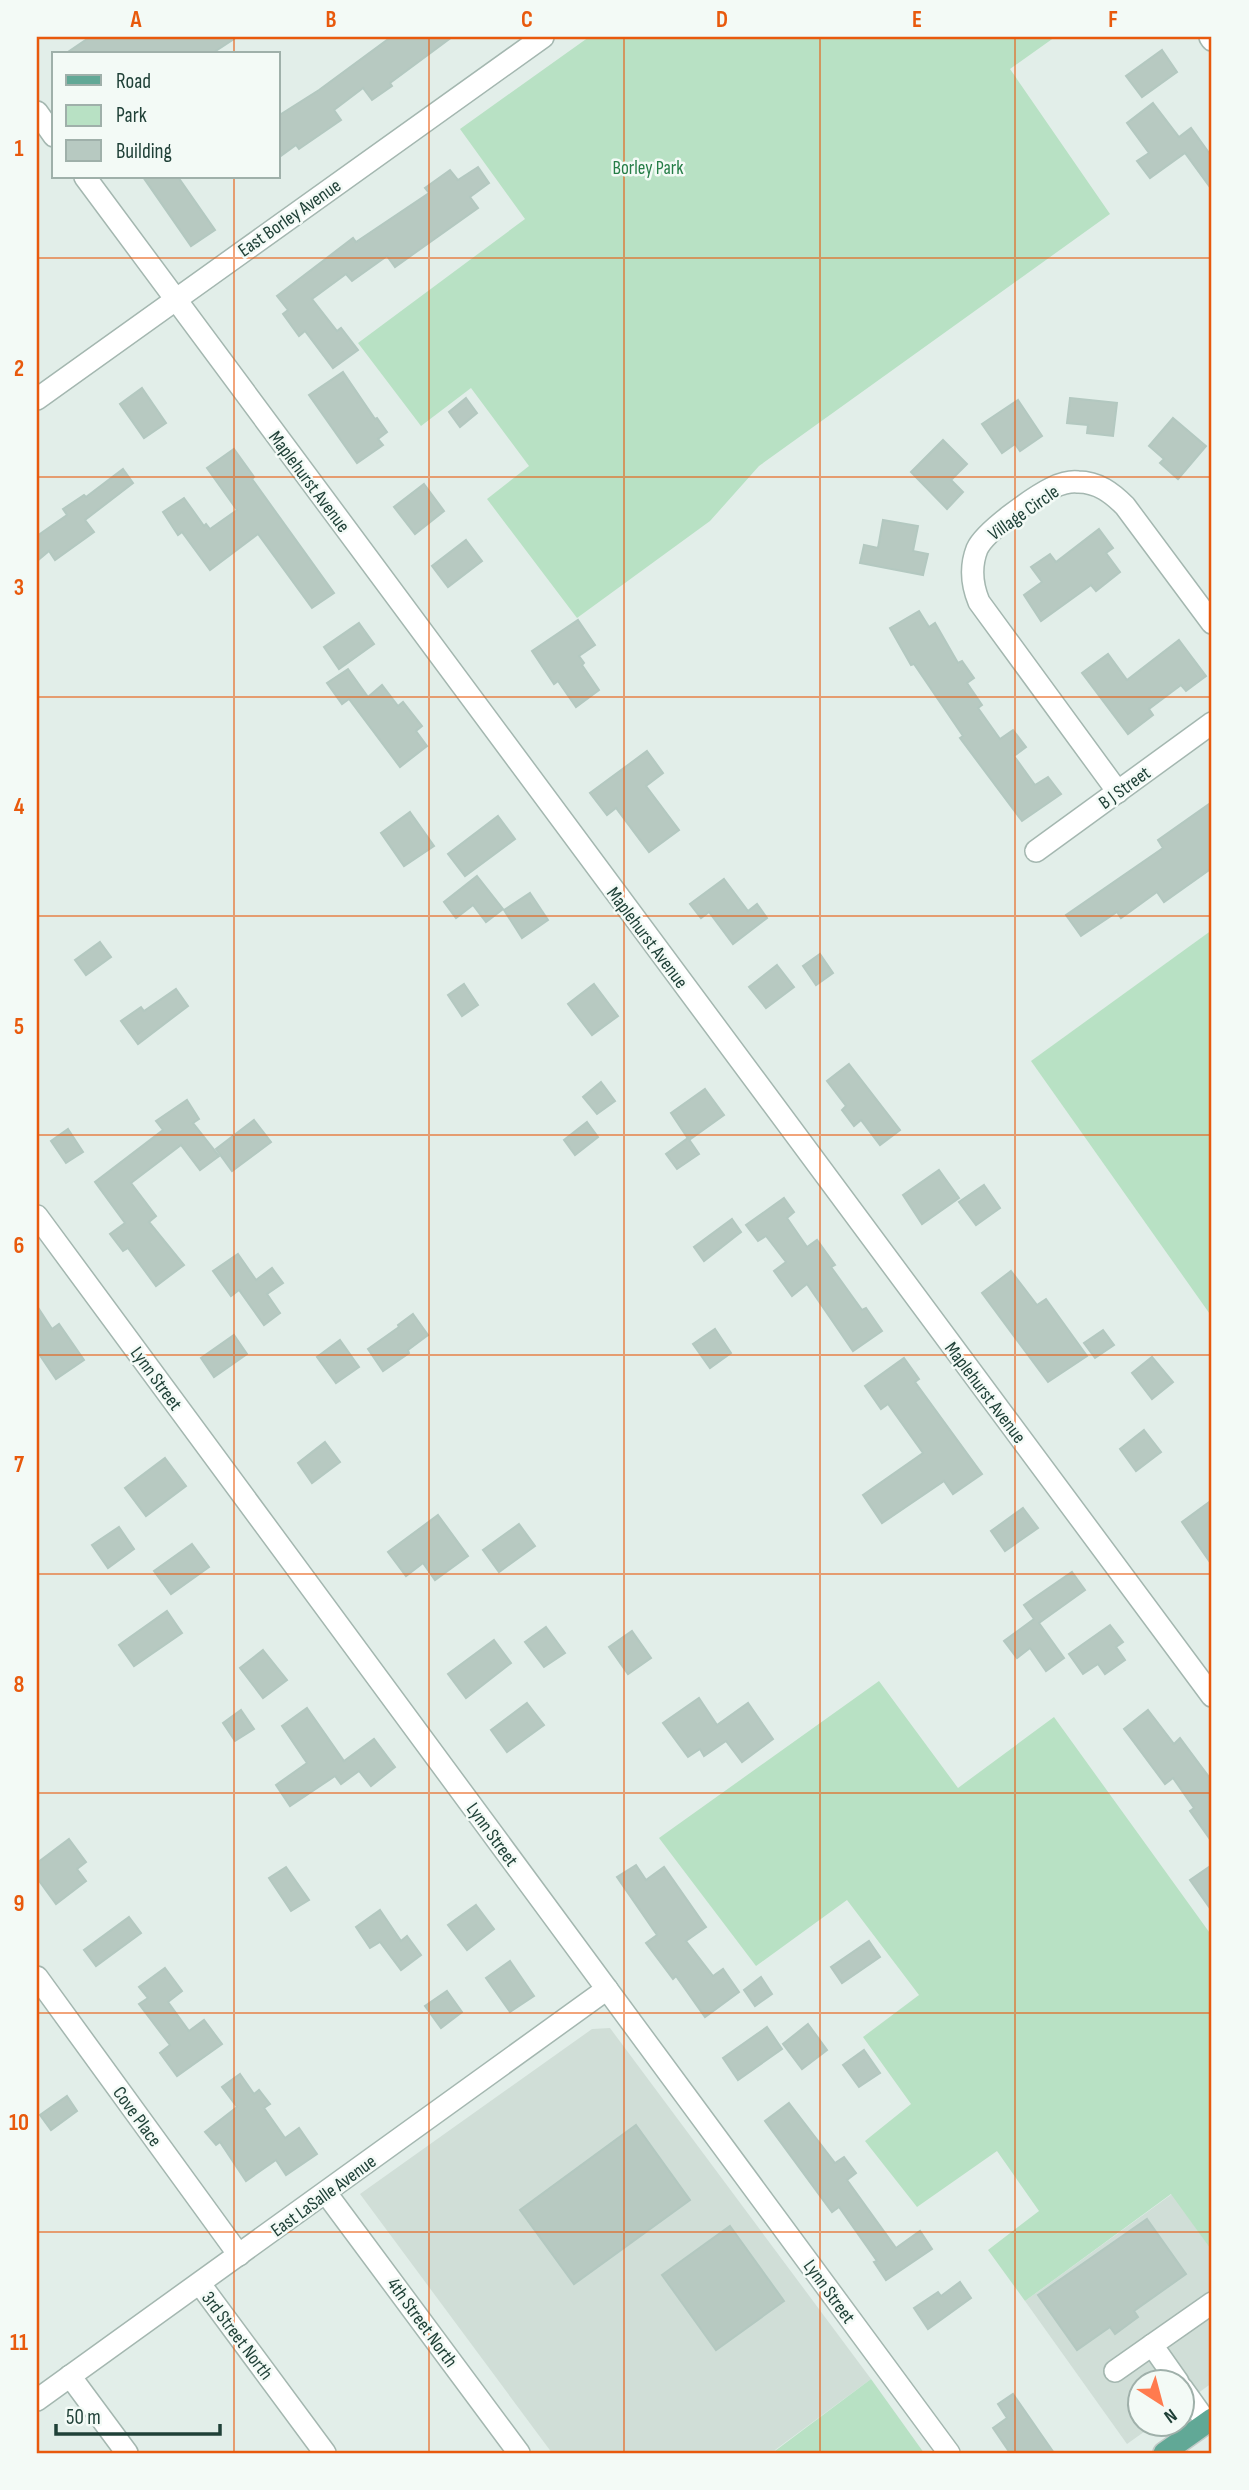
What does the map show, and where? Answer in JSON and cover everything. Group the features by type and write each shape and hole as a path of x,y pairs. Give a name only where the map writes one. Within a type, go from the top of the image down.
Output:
{"main road":[{"path":"1164,2453 1210,2421"}],"street":[{"name":"East Borley Avenue","path":"37,400 542,37"},
{"path":"37,112 52,133"},
{"name":"Maplehurst Avenue","path":"86,178 1212,1696"},
{"name":"Village Circle","path":"1118,792 979,602 974,589 972,569 977,550 984,538 996,527 1052,488 1078,482 1098,485 1111,492 1125,506 1212,624"},
{"name":"B J Street","path":"1036,851 1212,723"},
{"name":"Lynn Street","path":"37,1216 949,2453"},
{"name":"Cove Place","path":"37,1977 239,2255"},
{"name":"East LaSalle Avenue","path":"37,2400 607,1989"},
{"name":"4th Street North","path":"326,2193 519,2453"},
{"name":"3rd Street North","path":"200,2284 325,2453"},
{"path":"1115,2371 1212,2303"},
{"path":"1152,2345 1168,2368"},
{"path":"70,2376 127,2453"},
{"path":"1196,2404 1210,2421"}],"shaded area":[{"path":"610,2028 871,2379 775,2450 777,2453 552,2453 360,2194 592,2029"},
{"path":"1172,2194 1212,2251 1212,2383 1196,2395 1196,2368 1126,2368 1126,2438 1135,2438 1127,2444 1025,2301"}],"green space":[{"name":"Borley Park","path":"589,37 1055,37 1010,69 1110,214 759,466 710,521 577,618 487,499 529,466 471,388 421,426 358,343 525,219 460,129"},
{"path":"1212,930 1212,1317 1031,1061"},
{"path":"879,1681 958,1788 1054,1717 1212,1936 1212,2251 1171,2194 1025,2301 988,2250 1039,2211 997,2151 917,2207 865,2141 911,2104 863,2037 919,1995 847,1900 756,1966 659,1838"},
{"path":"871,2379 924,2453 775,2451"}],"building":[{"path":"90,37 237,37 214,52 68,52"},
{"path":"391,37 452,37 390,83 392,86 372,100 363,88 334,110 341,120 299,149 296,145 280,157 280,115 319,90"},
{"path":"1162,50 1177,72 1142,97 1126,76"},
{"path":"1153,103 1179,137 1191,128 1212,157 1212,190 1185,153 1150,178 1137,161 1149,153 1127,123"},
{"path":"478,167 489,183 470,197 478,208 395,267 387,256 352,281 346,274 312,299 337,331 341,328 358,350 333,368 305,331 299,336 283,314 288,310 277,296 353,238 356,242 429,193 425,188 450,170 458,180"},
{"path":"144,178 179,178 215,230 191,246"},
{"path":"343,372 387,432 378,439 383,445 357,463 309,395"},
{"path":"142,388 166,423 144,438 120,404"},
{"path":"466,398 477,413 460,427 449,412"},
{"path":"1070,398 1117,403 1113,436 1087,433 1088,425 1067,423"},
{"path":"1018,400 1042,436 1020,451 1015,444 1002,453 982,424"},
{"path":"1173,418 1206,446 1178,479 1160,463 1164,459 1149,446"},
{"path":"943,440 967,464 951,480 963,492 947,509 911,472"},
{"path":"234,449 254,477 252,479 334,593 312,608 258,534 210,570 182,532 178,535 163,512 184,498 204,526 206,524 210,529 237,510 207,468"},
{"path":"123,469 133,483 85,520 94,532 55,560 49,551 37,561 37,536 67,515 63,509 84,495 86,497"},
{"path":"424,484 444,511 415,534 394,507"},
{"path":"883,520 918,526 913,551 928,554 923,575 860,563 864,545 878,548"},
{"path":"1099,529 1113,548 1106,553 1120,572 1096,591 1091,585 1041,621 1024,595 1042,582 1031,567 1050,554 1056,562"},
{"path":"466,540 482,561 448,587 432,566"},
{"path":"919,611 929,627 935,623 958,663 962,661 974,678 967,683 982,705 978,708 1000,739 1013,730 1026,747 1014,756 1035,785 1048,777 1061,794 1022,821 960,738 963,736 914,664 911,665 890,628"},
{"path":"578,620 595,645 579,656 599,690 576,707 558,681 554,684 532,651"},
{"path":"359,623 374,644 339,669 324,647"},
{"path":"1179,640 1206,676 1186,691 1181,685 1149,709 1153,715 1128,734 1082,673 1108,654 1127,680"},
{"path":"348,669 368,697 382,685 398,706 403,702 422,726 416,731 427,746 400,767 349,699 342,704 327,683"},
{"path":"647,751 663,773 646,786 679,830 649,852 616,808 607,815 590,793"},
{"path":"1212,802 1212,868 1164,902 1157,892 1121,918 1117,912 1081,936 1066,915 1163,848 1158,840"},
{"path":"410,812 434,846 404,866 381,833"},
{"path":"498,816 515,839 465,876 448,854"},
{"path":"477,876 503,909 486,922 473,905 456,918 444,902"},
{"path":"724,879 748,911 757,904 767,918 733,944 709,912 701,918 690,904"},
{"path":"530,893 548,920 522,938 504,910"},
{"path":"100,942 111,957 86,975 75,960"},
{"path":"820,954 833,973 816,985 803,966"},
{"path":"777,965 794,987 766,1008 749,987"},
{"path":"464,984 478,1005 462,1016 448,995"},
{"path":"594,984 618,1016 592,1035 568,1004"},
{"path":"176,989 188,1006 138,1044 121,1021 141,1007 144,1011"},
{"path":"849,1064 900,1130 880,1145 861,1120 854,1126 842,1110 846,1106 827,1081"},
{"path":"601,1082 615,1101 597,1114 583,1097"},
{"path":"705,1089 724,1115 689,1140 671,1113"},
{"path":"187,1100 199,1119 193,1123 219,1156 200,1170 181,1145 131,1183 156,1216 149,1222 184,1265 156,1286 128,1248 123,1251 110,1234 125,1223 95,1182 163,1130 156,1121"},
{"path":"254,1120 271,1142 232,1171 216,1149"},
{"path":"587,1122 598,1137 575,1155 564,1140"},
{"path":"68,1129 83,1152 66,1163 51,1141"},
{"path":"688,1138 699,1154 677,1169 666,1154"},
{"path":"939,1170 959,1198 922,1224 903,1195"},
{"path":"984,1185 1000,1208 976,1225 959,1202"},
{"path":"784,1198 794,1212 787,1218 807,1247 817,1240 835,1265 831,1267 862,1310 866,1308 882,1331 853,1351 807,1284 792,1296 774,1271 786,1262 766,1236 758,1241 746,1225"},
{"path":"732,1219 741,1232 704,1261 694,1247"},
{"path":"238,1254 256,1280 272,1268 283,1283 267,1294 280,1313 264,1325 239,1290 231,1296 213,1271"},
{"path":"1011,1271 1037,1305 1046,1299 1087,1356 1048,1382 982,1293"},
{"path":"37,1306 52,1329 59,1324 84,1360 56,1379 37,1351"},
{"path":"413,1314 428,1335 408,1350 409,1353 383,1371 368,1349"},
{"path":"715,1329 731,1353 710,1368 693,1344"},
{"path":"1103,1330 1114,1345 1095,1358 1084,1343"},
{"path":"234,1335 247,1354 214,1377 201,1358"},
{"path":"340,1340 359,1367 336,1383 317,1357"},
{"path":"1152,1357 1173,1382 1152,1399 1132,1373"},
{"path":"904,1358 919,1379 915,1382 982,1474 953,1494 944,1481 882,1523 863,1495 923,1453 888,1404 881,1409 865,1386"},
{"path":"1144,1430 1161,1452 1136,1471 1120,1449"},
{"path":"325,1442 340,1462 312,1483 298,1463"},
{"path":"165,1458 186,1486 146,1516 125,1488"},
{"path":"1212,1500 1212,1565 1182,1522"},
{"path":"1023,1508 1038,1528 1005,1551 991,1531"},
{"path":"438,1515 468,1556 435,1580 423,1563 406,1576 388,1552"},
{"path":"519,1524 535,1546 499,1572 483,1550"},
{"path":"119,1527 134,1549 108,1568 92,1545"},
{"path":"192,1544 209,1567 171,1594 154,1571"},
{"path":"1072,1572 1085,1590 1039,1623 1064,1658 1046,1671 1030,1648 1017,1658 1004,1641 1034,1619 1024,1605"},
{"path":"167,1611 182,1633 134,1666 119,1645"},
{"path":"1110,1625 1123,1642 1116,1647 1125,1660 1105,1674 1098,1664 1083,1674 1069,1654"},
{"path":"546,1627 565,1653 544,1667 525,1642"},
{"path":"632,1631 651,1658 628,1674 609,1647"},
{"path":"494,1640 511,1663 466,1698 448,1674"},
{"path":"263,1650 287,1680 263,1698 240,1668"},
{"path":"699,1698 717,1725 748,1703 773,1739 742,1762 726,1741 704,1756 700,1749 688,1757 663,1723"},
{"path":"527,1703 544,1725 507,1752 491,1730"},
{"path":"307,1708 344,1761 374,1739 395,1767 371,1786 359,1771 341,1784 335,1776 290,1806 276,1785 307,1763 282,1726"},
{"path":"241,1710 254,1729 235,1741 223,1723"},
{"path":"1148,1710 1174,1744 1180,1738 1212,1781 1212,1842 1190,1811 1194,1808 1173,1778 1165,1784 1124,1729"},
{"path":"69,1839 86,1862 77,1869 86,1881 56,1904 37,1878 37,1863"},
{"path":"636,1865 646,1880 664,1867 706,1927 686,1941 713,1976 723,1969 739,1992 705,2017 676,1976 673,1979 646,1943 657,1935 617,1877"},
{"path":"1212,1865 1212,1911 1190,1880"},
{"path":"286,1867 309,1900 291,1911 269,1878"},
{"path":"476,1905 494,1929 467,1950 448,1925"},
{"path":"380,1910 401,1941 407,1936 421,1955 401,1970 380,1942 370,1948 356,1927"},
{"path":"129,1917 141,1933 96,1966 84,1950"},
{"path":"869,1941 880,1957 842,1983 831,1967"},
{"path":"510,1961 534,1996 510,2012 486,1978"},
{"path":"165,1968 182,1991 168,2002 189,2031 204,2020 222,2044 177,2076 160,2053 170,2045 139,2004 148,1998 139,1987"},
{"path":"761,1977 772,1994 755,2006 744,1990"},
{"path":"447,1991 462,2012 441,2028 425,2006"},
{"path":"808,2024 827,2050 802,2069 783,2044"},
{"path":"767,2027 782,2049 738,2080 723,2058"},
{"path":"864,2050 880,2073 859,2087 843,2065"},
{"path":"240,2074 254,2094 259,2090 270,2104 264,2108 285,2138 299,2128 317,2154 286,2175 276,2160 246,2181 220,2142 216,2145 205,2132 237,2107 222,2087"},
{"path":"67,2096 77,2111 51,2130 40,2115"},
{"path":"789,2103 835,2163 844,2157 856,2173 847,2180 896,2248 920,2231 932,2249 886,2280 874,2262 877,2261 839,2207 832,2212 765,2121"},
{"path":"636,2125 690,2200 574,2284 520,2210"},
{"path":"1147,2219 1186,2274 1134,2311 1138,2317 1115,2334 1110,2327 1077,2350 1038,2295"},
{"path":"730,2226 784,2301 716,2350 662,2275"},
{"path":"960,2282 971,2298 928,2329 914,2308 938,2292 941,2296"},
{"path":"1013,2394 1054,2453 1010,2453 993,2428 1007,2418 998,2404"}]}
